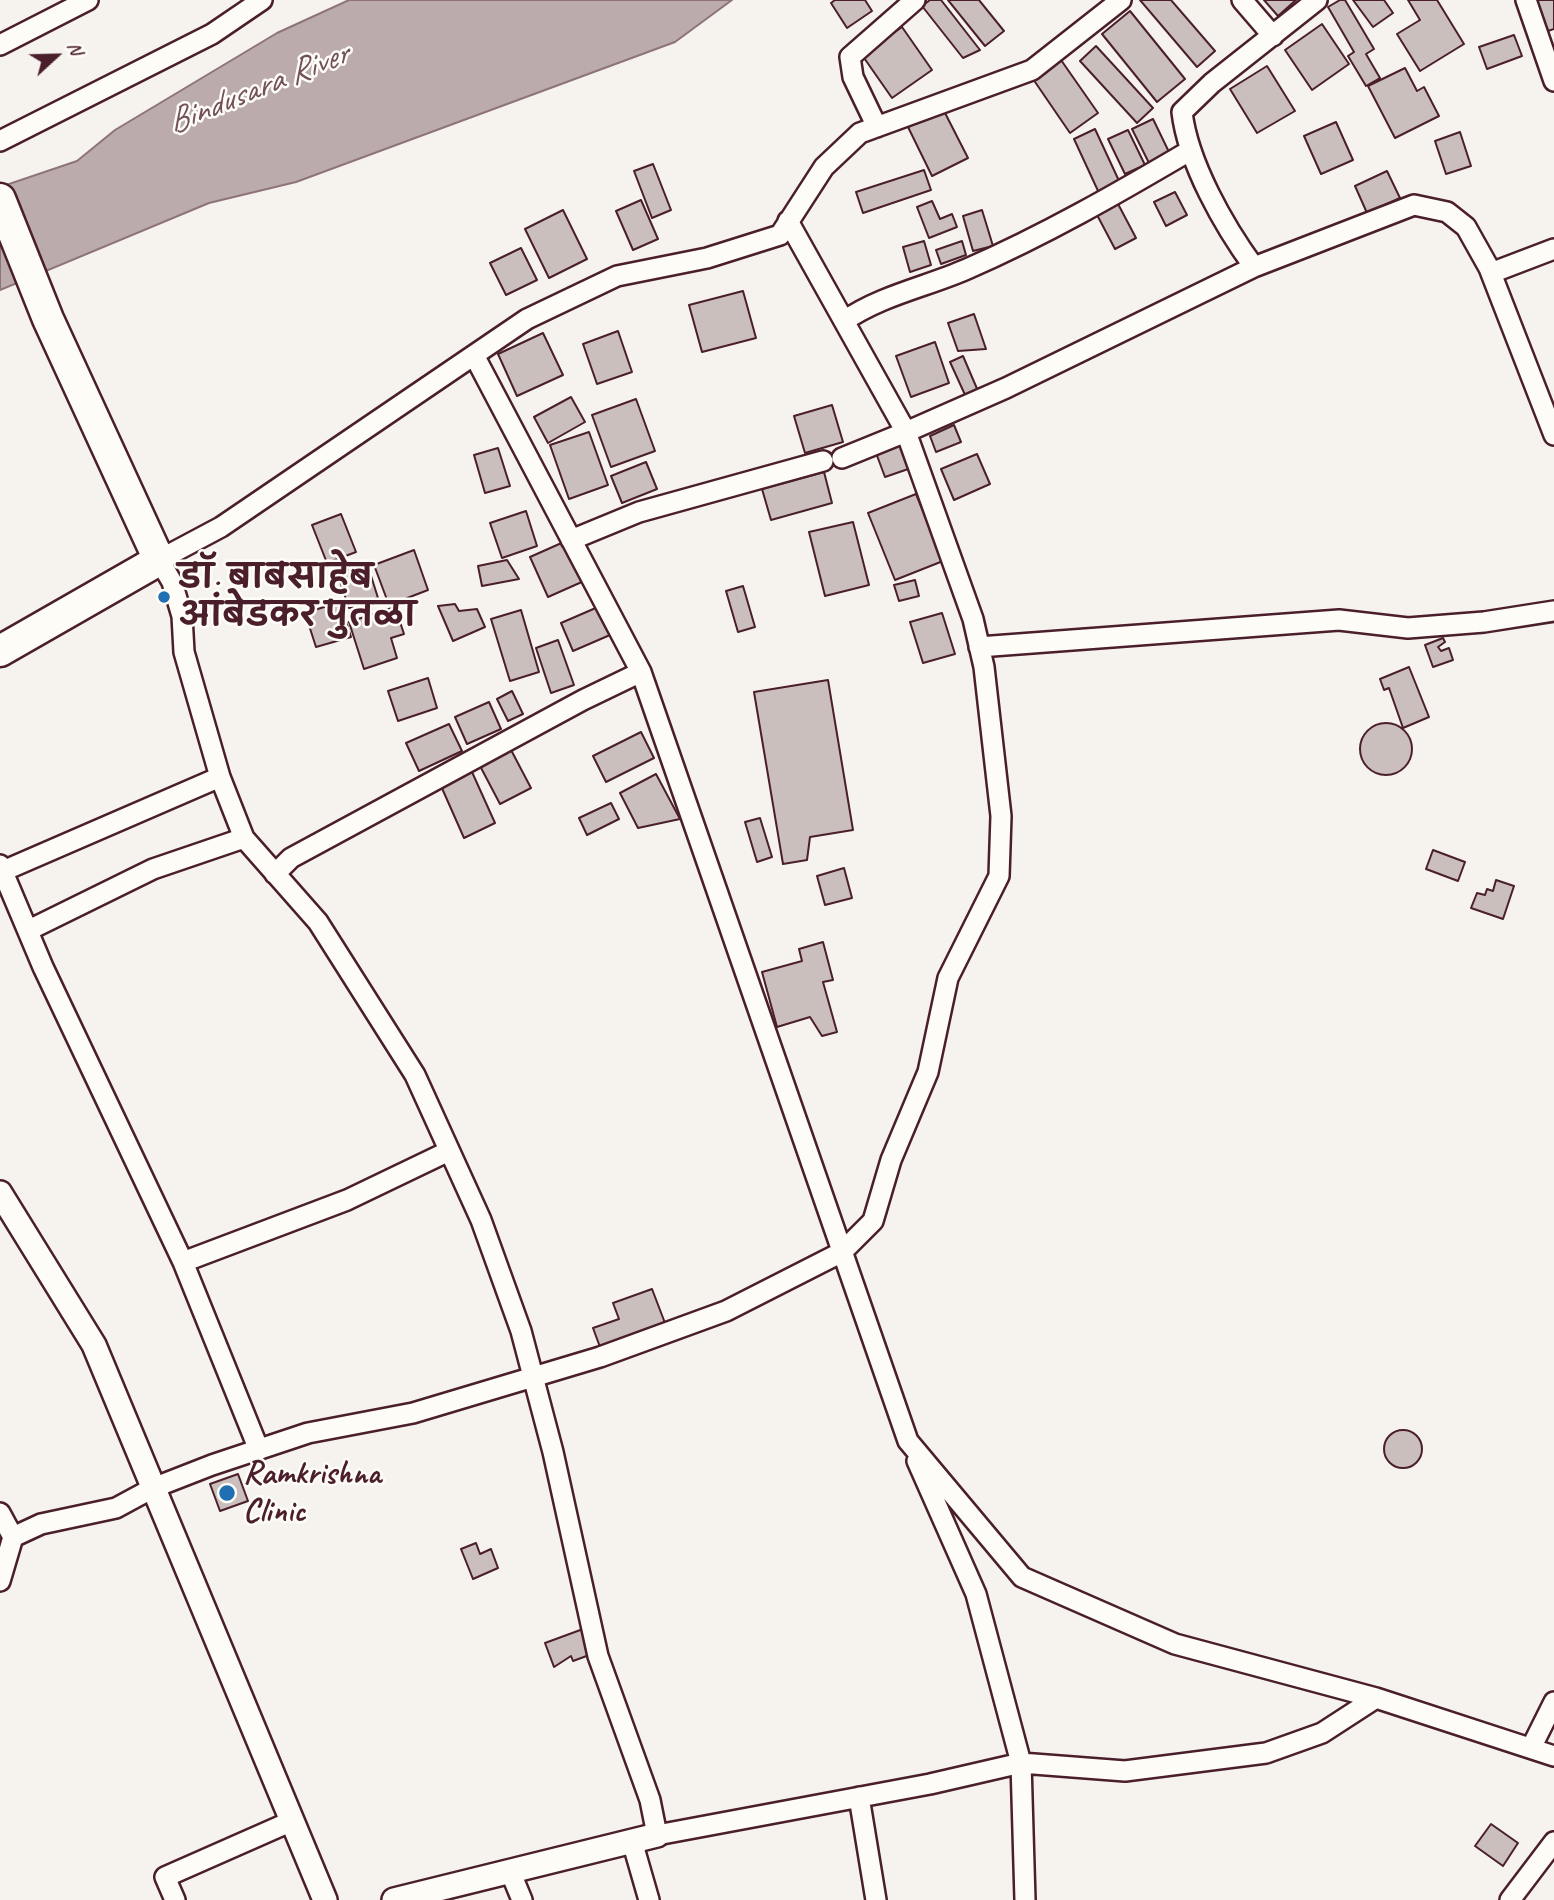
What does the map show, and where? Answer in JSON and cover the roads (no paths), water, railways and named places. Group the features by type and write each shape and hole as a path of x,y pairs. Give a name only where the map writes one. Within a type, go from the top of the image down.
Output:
{"main road":[{"path":"0,199 48,319 159,560 0,651"}],"street":[{"path":"0,45 88,0"},
{"path":"0,141 212,34 262,0"},
{"path":"877,127 853,77 850,57 915,0"},
{"path":"657,1835 650,1800 598,1656 521,1331 481,1220 415,1075 318,922 244,838 220,777 184,652 182,616 172,582 159,560 221,527 475,357 527,319 617,276 706,258 780,235 824,167 860,133 1032,70 1121,0"},
{"path":"1242,0 1273,36"},
{"path":"1254,267 1233,237 1185,138 1182,112 1318,0"},
{"path":"1526,0 1554,81"},
{"path":"844,321 869,304 965,270 1068,222 1191,150"},
{"path":"571,540 639,512 832,459 905,432 1006,388 1254,267 1414,205 1447,212 1466,228 1491,273 1547,394 1554,435"},
{"path":"13,1537 41,1524 116,1508 153,1488 308,1433 413,1413 600,1357 726,1311 842,1252 873,1222 891,1160 928,1072 948,978 999,876 1001,816 973,619 905,432 789,221"},
{"path":"1491,273 1554,249"},
{"path":"475,357 641,672 908,1441 976,1594 1021,1763 1025,1900"},
{"path":"979,647 1339,620 1408,628 1484,622 1554,611"},
{"path":"275,874 291,858 583,700 641,672"},
{"path":"220,777 1,868 112,1116 183,1262 259,1450"},
{"path":"29,930 153,869 244,838"},
{"path":"183,1262 347,1200 449,1151"},
{"path":"0,1193 94,1345 325,1900"},
{"path":"908,1441 1022,1577 1175,1644 1376,1698 1554,1756"},
{"path":"0,1513 13,1537 0,1581"},
{"path":"394,1900 457,1893 510,1871 657,1835 1021,1763 1125,1771 1266,1753 1322,1733 1376,1698"},
{"path":"1531,1748 1554,1702"},
{"path":"859,1797 876,1900"},
{"path":"175,1900 165,1877 292,1821"},
{"path":"632,1841 649,1900"},
{"path":"1510,1900 1554,1842"},
{"path":"510,1871 522,1900"}],"water":[{"name":"Bindusara River","path":"349,0 732,0 675,42 296,182 209,203 0,290 0,187 77,161 115,130 277,33"}],"place":[{"name":"डॉ. बाबसाहेब आंबेडकर पुतळा","path":"164,597"},
{"name":"Ramkrishna Clinic","path":"227,1493"}]}
